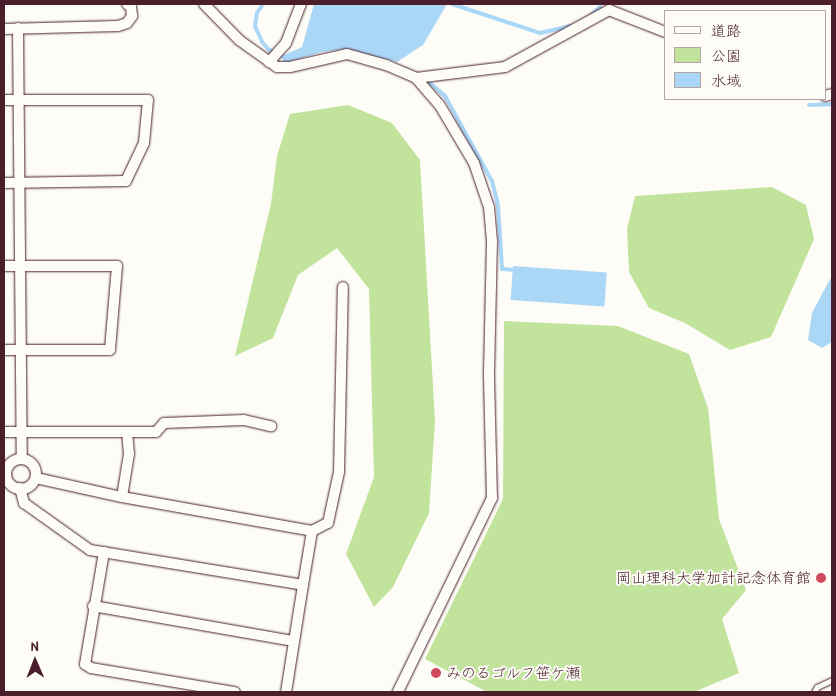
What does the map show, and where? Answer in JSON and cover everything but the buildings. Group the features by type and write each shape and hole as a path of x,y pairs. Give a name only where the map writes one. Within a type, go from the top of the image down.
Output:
{"street":[{"path":"4,29 118,26 127,23 132,16 131,7 127,4"},
{"path":"204,4 239,40 290,67 346,54 386,65 416,78 439,104 474,163 490,207 492,241 489,377 492,498 398,692"},
{"path":"274,57 286,43 302,4"},
{"path":"416,78 505,67 608,7 664,32"},
{"path":"18,28 22,459"},
{"path":"4,100 148,100 144,143 126,181 4,182"},
{"path":"4,266 117,266 110,350 4,350"},
{"path":"36,478 122,497 312,530 328,523 339,472 343,287"},
{"path":"4,432 156,432 164,423 244,420 272,426"},
{"path":"122,497 129,454 127,432"},
{"path":"22,459 34,465 36,478 28,487 20,488 11,485 5,477 10,464 22,459"},
{"path":"20,488 24,503 90,550 303,586"},
{"path":"286,692 312,530"},
{"path":"104,552 84,657 86,664 91,668 235,692"},
{"path":"93,606 294,641"}],"lane":[{"path":"814,692 817,687 832,680"}],"green space":[{"path":"348,105 392,123 420,160 435,421 429,513 393,587 374,607 346,554 374,477 369,289 337,248 298,275 273,338 235,356 271,204 277,156 290,114"},
{"path":"772,187 806,205 814,239 771,337 730,350 685,323 649,308 629,272 627,229 635,196"},
{"name":"みのるゴルフ笹ケ瀬","path":"504,321 618,326 689,354 708,408 719,519 746,590 722,619 739,673 694,692 487,692 425,659 503,499"}],"water":[{"path":"314,4 447,4 423,45 397,62 345,49 322,52 282,64 284,55 302,47"},
{"path":"513,266 607,273 604,306 511,300"},
{"path":"830,279 832,279 832,342 822,348 808,340 812,313"}],"waterway":[{"path":"263,4 257,13 255,26 262,42 268,49 287,59"},
{"path":"452,4 540,33 571,26"},
{"path":"591,15 600,7"},
{"path":"430,83 445,96 492,181 498,205 502,269 515,270"},
{"path":"809,105 832,104"}],"place":[{"name":"岡山理科大学加計記念体育館","path":"821,578"},
{"name":"みのるゴルフ笹ケ瀬","path":"436,673"}]}
